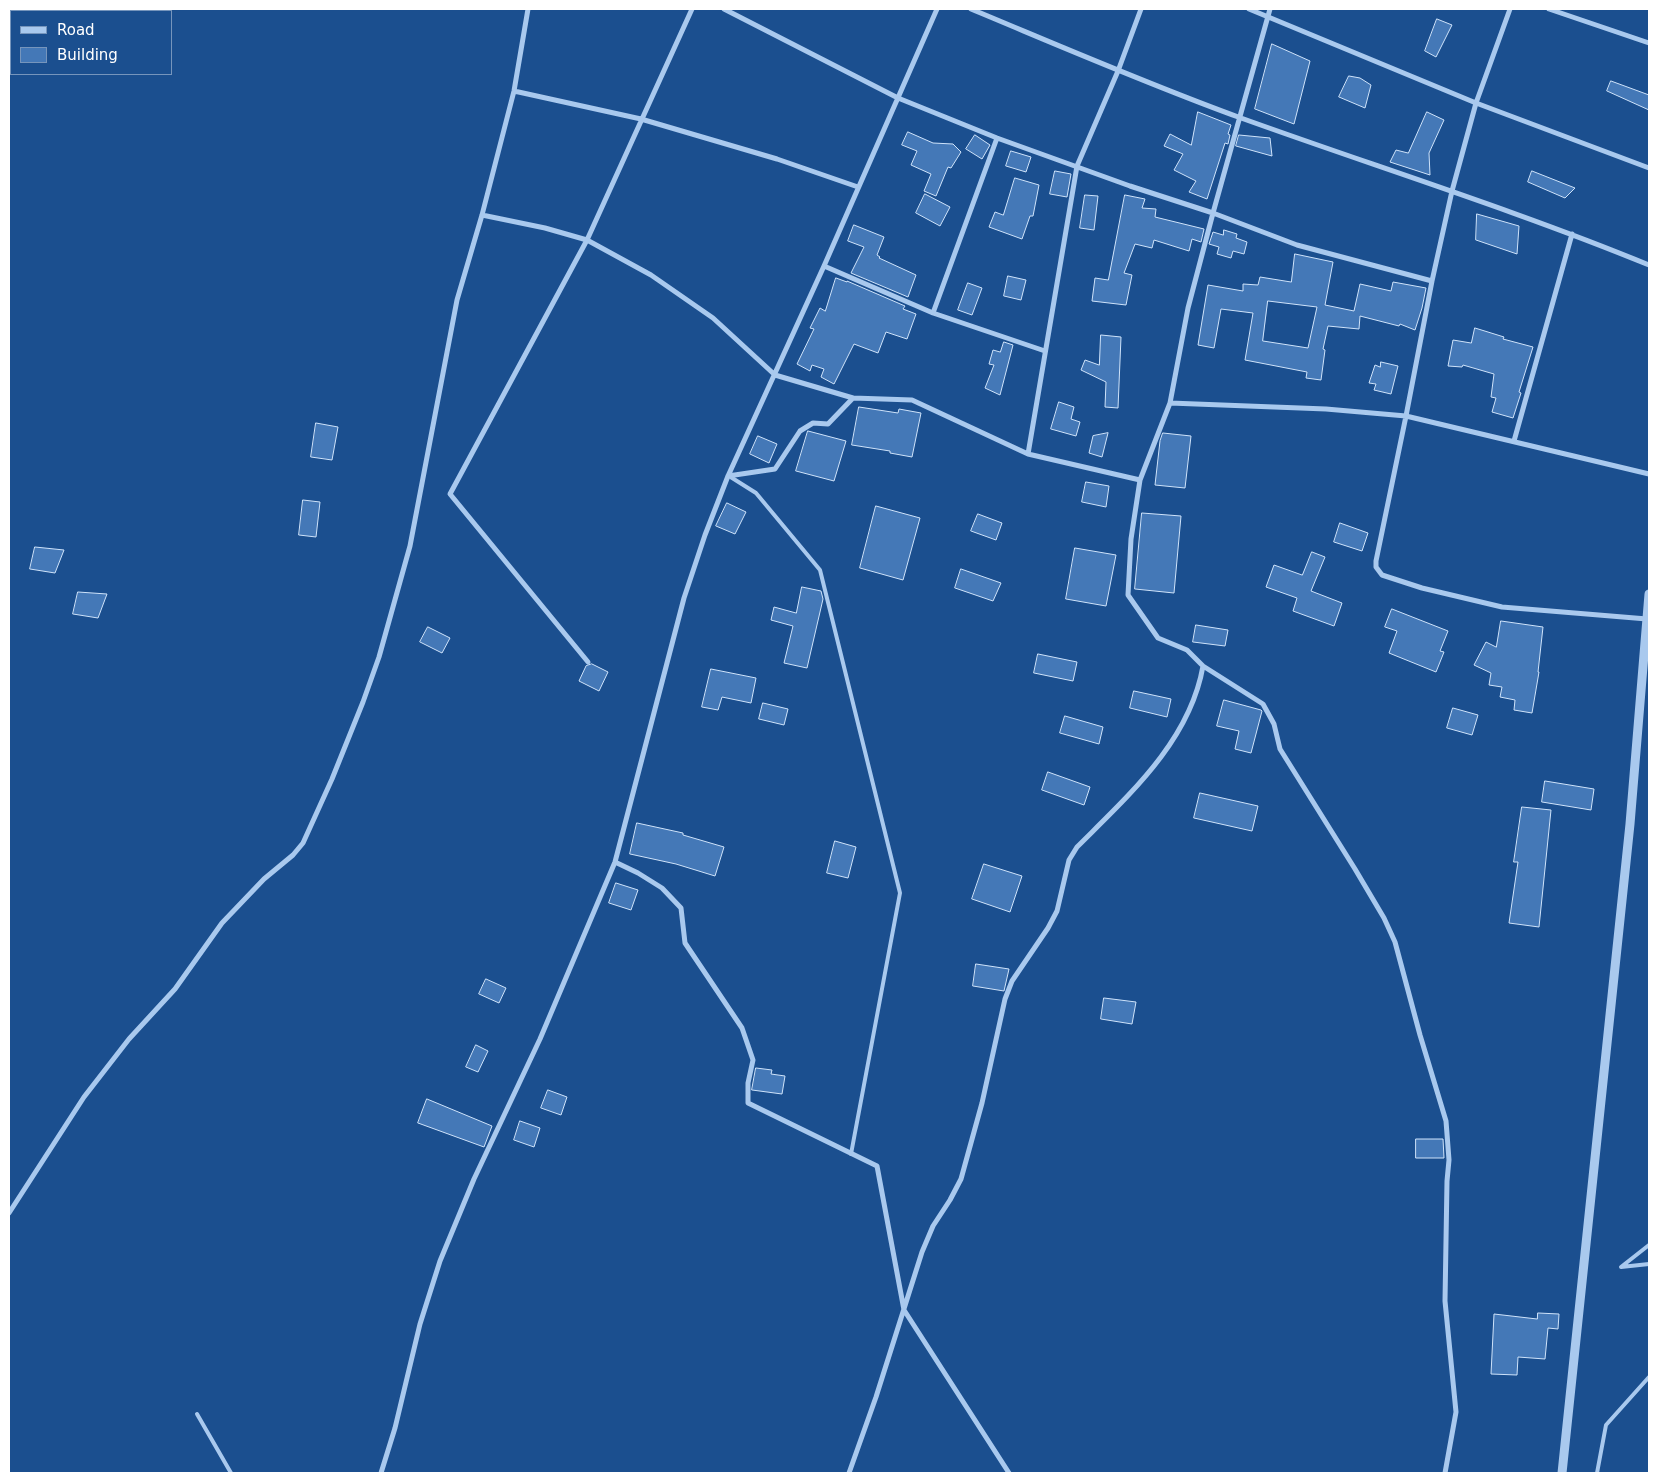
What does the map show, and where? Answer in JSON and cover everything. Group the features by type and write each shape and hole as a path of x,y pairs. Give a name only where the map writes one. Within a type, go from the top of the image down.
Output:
{"street":[{"path":"9,1213 84,1097 124,1046 180,984 222,923 264,879 293,855 303,842 332,779 379,656 413,530 457,300 482,215 514,91 528,9"},
{"path":"588,662 450,494 587,240 692,9"},
{"path":"724,9 898,98 997,138 1130,186 1213,212 1297,245 1432,281"},
{"path":"381,1473 395,1428 420,1324 440,1261 474,1179 540,1039 615,862 684,598 705,534 728,476 824,266 937,9"},
{"path":"971,9 1118,71 1240,117 1572,234 1649,265"},
{"path":"1028,454 1077,166 1118,71 1141,9"},
{"path":"1249,9 1476,103 1649,168"},
{"path":"1270,9 1188,308 1170,403 1140,480 1131,539 1128,595 1158,638 1187,650 1203,666 1263,704 1274,724 1280,749 1384,918 1395,942 1446,1121 1449,1160 1445,1301 1456,1412 1445,1473"},
{"path":"1510,9 1476,103 1452,191 1432,281 1376,567 1382,575 1422,588 1502,607 1648,618"},
{"path":"1549,9 1649,43"},
{"path":"514,91 641,119 777,159 858,187"},
{"path":"933,313 997,138"},
{"path":"482,215 545,228 587,240 651,275 713,318 775,375 853,398 912,400 1028,454 1140,480"},
{"path":"1514,441 1572,234"},
{"path":"824,266 933,313 1046,351"},
{"path":"728,476 775,469 800,431 813,424 828,424 853,398"},
{"path":"1170,403 1326,409 1406,416 1649,474"},
{"path":"1562,1473 1630,824 1649,594"},
{"path":"849,1473 876,1397 922,1252 933,1226 961,1179 982,1103 1005,999 1012,981 1048,928 1057,911 1068,860 1077,847 1148,774 1170,744 1189,710 1199,686 1203,666"},
{"path":"615,862 638,873 662,888 681,908 686,943 742,1028 753,1060 748,1083 748,1103 877,1166 904,1310 1009,1473"}],"lane":[{"path":"728,476 756,493 820,570 900,893 852,1154"},
{"path":"1649,1245 1620,1266 1649,1264"},
{"path":"1597,1473 1606,1424 1649,1377"},
{"path":"197,1414 231,1473"}],"building":[{"path":"1437,19 1452,25 1436,57 1425,51"},
{"path":"1272,44 1310,61 1294,124 1255,109"},
{"path":"1349,76 1360,78 1371,85 1365,108 1339,97"},
{"path":"1611,81 1649,95 1649,110 1607,91"},
{"path":"1198,112 1231,125 1228,134 1230,135 1228,144 1225,143 1207,199 1189,192 1196,181 1174,170 1183,154 1164,146 1170,134 1191,145"},
{"path":"1427,112 1444,120 1429,153 1430,175 1390,162 1396,150 1408,153"},
{"path":"908,132 933,143 953,144 961,152 951,168 948,167 936,196 924,191 931,174 911,165 917,151 902,145"},
{"path":"975,135 990,145 982,159 966,149"},
{"path":"1239,135 1270,138 1272,156 1236,146"},
{"path":"1011,151 1031,157 1026,172 1006,166"},
{"path":"1055,171 1071,174 1067,197 1050,194"},
{"path":"1532,171 1575,188 1565,198 1528,182"},
{"path":"1015,178 1039,185 1033,216 1030,216 1022,239 989,227 995,212 1003,215"},
{"path":"925,194 950,207 940,226 916,213"},
{"path":"1085,195 1098,196 1094,230 1080,228"},
{"path":"1125,195 1145,199 1142,208 1156,209 1155,217 1204,229 1201,242 1192,239 1189,251 1154,240 1152,248 1135,244 1124,273 1132,275 1126,305 1092,301 1095,278 1108,280"},
{"path":"1477,214 1519,226 1517,254 1476,240"},
{"path":"854,225 884,237 877,255 879,258 916,275 908,297 851,273 864,247 848,241"},
{"path":"1224,230 1237,234 1236,238 1247,242 1244,254 1233,251 1231,258 1217,254 1219,247 1209,244 1213,232 1223,235"},
{"path":"1295,254 1333,262 1325,305 1354,311 1360,284 1391,291 1393,282 1426,288 1415,330 1400,324 1399,326 1360,316 1359,329 1328,326 1323,349 1325,350 1321,380 1306,378 1307,372 1245,360 1253,313 1221,309 1214,348 1198,345 1208,285 1243,291 1243,284 1258,285 1260,277 1291,282","holes":["1268,301 1317,307 1308,348 1263,341"]},
{"path":"1008,276 1026,280 1021,300 1004,296"},
{"path":"836,278 905,306 903,309 916,314 907,339 886,332 878,353 854,344 834,384 821,377 824,369 812,365 810,371 797,364 814,329 810,328 820,308 825,311"},
{"path":"968,283 982,288 972,315 958,310"},
{"path":"1475,328 1504,337 1503,339 1533,347 1513,418 1492,412 1496,398 1491,397 1494,374 1463,365 1462,367 1448,366 1453,340 1471,343"},
{"path":"1101,335 1121,337 1118,408 1105,407 1106,382 1081,370 1085,360 1099,365"},
{"path":"1004,342 1013,345 1000,395 985,388 994,365 989,364 993,350 1000,352"},
{"path":"1381,362 1398,366 1391,394 1374,390 1376,384 1369,383 1375,365 1380,367"},
{"path":"1059,402 1074,407 1071,419 1080,422 1076,436 1051,429"},
{"path":"859,407 898,413 899,409 921,413 912,457 890,453 890,451 852,445"},
{"path":"316,423 338,427 332,460 311,457"},
{"path":"808,431 846,441 834,481 796,471"},
{"path":"1108,433 1102,457 1089,453 1093,436"},
{"path":"1163,433 1191,436 1185,488 1155,485 1160,441"},
{"path":"758,436 777,444 769,463 750,454"},
{"path":"1086,482 1109,486 1106,507 1082,502"},
{"path":"303,500 320,502 316,537 299,535"},
{"path":"727,503 746,512 735,534 716,526"},
{"path":"876,506 920,518 903,580 860,568"},
{"path":"1142,513 1181,516 1174,593 1135,589"},
{"path":"978,514 1002,523 996,540 971,531"},
{"path":"1340,523 1368,533 1362,551 1334,542"},
{"path":"35,547 64,550 55,573 30,569"},
{"path":"1075,548 1116,555 1106,606 1066,599"},
{"path":"1312,552 1325,557 1311,591 1342,603 1334,626 1293,611 1297,598 1266,587 1274,565 1302,575"},
{"path":"961,569 1001,583 993,601 955,588"},
{"path":"802,587 821,591 823,599 807,668 784,663 793,626 771,620 774,607 796,613"},
{"path":"78,592 107,594 98,618 73,614"},
{"path":"1392,609 1448,631 1440,651 1444,652 1436,672 1389,653 1397,631 1385,627"},
{"path":"1501,621 1543,627 1539,672 1532,713 1514,710 1515,700 1500,697 1502,687 1489,685 1491,673 1474,665 1486,642 1496,647"},
{"path":"1196,625 1228,630 1225,646 1193,642"},
{"path":"428,627 450,638 442,653 420,642"},
{"path":"1038,654 1077,662 1073,681 1034,673"},
{"path":"592,664 608,672 599,691 579,681 586,666"},
{"path":"711,669 756,678 751,703 722,697 718,710 702,707"},
{"path":"1134,691 1171,699 1167,717 1130,708"},
{"path":"1224,700 1262,711 1251,753 1235,749 1239,731 1217,726"},
{"path":"763,703 788,709 784,725 759,719"},
{"path":"1453,708 1478,715 1472,735 1447,728"},
{"path":"1065,716 1103,727 1099,744 1060,733"},
{"path":"1048,772 1090,787 1084,805 1042,790"},
{"path":"1545,781 1594,789 1591,810 1542,802"},
{"path":"1200,793 1258,806 1252,831 1194,818"},
{"path":"1522,807 1551,810 1539,927 1509,923 1518,862 1514,862"},
{"path":"637,823 683,833 683,835 724,847 715,876 676,864 630,854"},
{"path":"835,841 856,847 848,878 827,873"},
{"path":"984,864 1022,876 1010,912 972,899"},
{"path":"616,883 638,890 631,910 609,903"},
{"path":"976,964 1009,969 1004,991 973,986"},
{"path":"486,979 506,988 499,1003 479,994"},
{"path":"1104,998 1136,1002 1132,1024 1101,1019"},
{"path":"476,1045 488,1051 478,1072 466,1067"},
{"path":"756,1068 772,1070 771,1074 785,1076 782,1094 752,1090"},
{"path":"548,1090 567,1097 561,1115 541,1108"},
{"path":"427,1099 492,1126 484,1147 418,1123"},
{"path":"520,1121 540,1128 534,1147 514,1140"},
{"path":"1416,1139 1443,1139 1444,1158 1416,1158"},
{"path":"1538,1313 1559,1314 1558,1329 1548,1328 1545,1359 1518,1357 1517,1375 1491,1374 1494,1314 1537,1319"}]}
